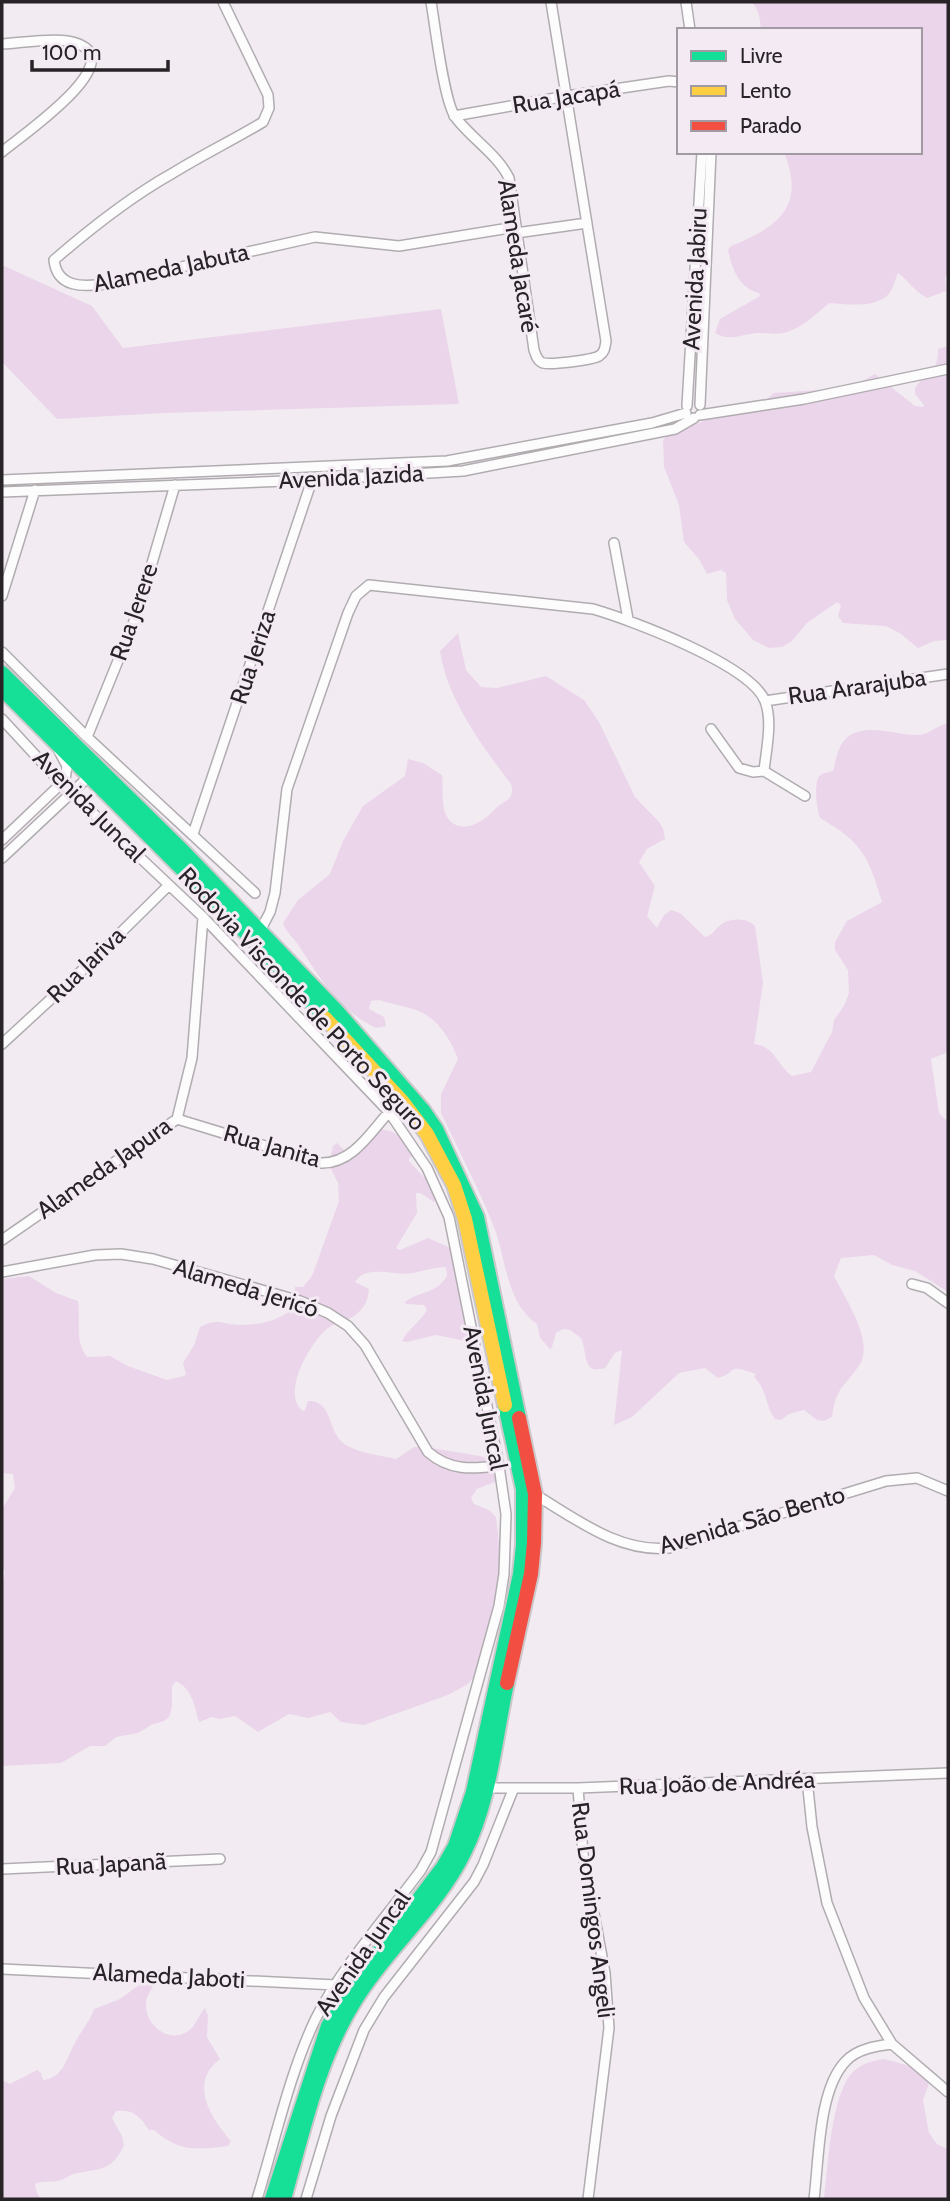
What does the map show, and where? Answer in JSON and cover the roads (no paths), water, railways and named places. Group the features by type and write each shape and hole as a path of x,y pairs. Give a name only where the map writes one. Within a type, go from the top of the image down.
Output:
{"main road":[{"name":"Rodovia Visconde de Porto Seguro","path":"2,673 83,742 336,1010 423,1110 436,1129 477,1217 529,1492 534,1544 531,1574 485,1788 466,1850 453,1874 356,1998 329,2051 284,2199"},
{"name":"Rodovia Visconde de Porto Seguro","path":"2,690 267,954 402,1101 427,1134 454,1185 465,1219 529,1492 520,1574 473,1792 462,1827 443,1867 347,1994 328,2026 272,2199"},
{"path":"83,742 89,764 87,776"}],"street":[{"name":"Alameda Jabuta","path":"223,2 268,95 269,108 263,122 170,174 107,217 54,260 57,273 67,282 78,287 104,284 315,237 399,246 515,230"},
{"name":"Alameda Jacaré","path":"431,2 447,93 454,116 503,166 509,178 534,350 537,359 542,363 555,363 598,357 605,349 606,341 551,2"},
{"path":"685,2 690,28"},
{"path":"2,44 67,41 83,47 90,54 92,65 90,74 78,89 2,152"},
{"name":"Rua Jacapá","path":"454,116 567,96 677,82"},
{"name":"Avenida Jabiru","path":"693,411 702,154"},
{"name":"Avenida Jabiru","path":"693,411 711,154"},
{"path":"515,230 587,223"},
{"name":"Avenida Jazida","path":"4,478 466,460 652,423 693,411 804,399 948,369"},
{"name":"Avenida Jazida","path":"2,492 312,480 463,471 675,429 693,411"},
{"name":"Rua Jeriza","path":"193,834 312,480 320,474 313,467"},
{"name":"Rua Jerere","path":"83,742 136,614 175,484 168,479 175,472"},
{"path":"4,478 17,492"},
{"path":"2,596 35,490"},
{"path":"614,543 628,620"},
{"path":"260,931 270,912 275,893 287,789 348,613 356,596 369,585 593,609 628,620 739,673 765,701 768,727 764,771"},
{"path":"2,652 83,742 193,834 255,893"},
{"name":"Rua Ararajuba","path":"765,701 948,674"},
{"name":"Avenida Juncal","path":"4,725 70,792 203,917 389,1112 427,1168 449,1217 499,1466 506,1514 506,1545 499,1606 431,1852 421,1870 336,1984 316,2018 303,2049 257,2199"},
{"path":"711,729 738,768 753,772 764,771 805,796"},
{"path":"2,840 67,776 67,766 55,743"},
{"path":"2,858 87,776"},
{"name":"Rua Jariva","path":"2,1044 169,885"},
{"name":"Alameda Japura","path":"2,1240 177,1119 192,1058 203,917"},
{"name":"Rua Janita","path":"177,1119 328,1163 348,1157 389,1112"},
{"name":"Alameda Jericó","path":"2,1272 95,1255 121,1254 153,1259 300,1301 328,1312 348,1326 365,1345 428,1452 439,1462 455,1468 470,1469 499,1466"},
{"path":"912,1284 927,1288 948,1303"},
{"name":"Avenida São Bento","path":"529,1492 606,1535 637,1547 653,1549 669,1548 886,1481 916,1478 948,1492"},
{"name":"Rua João de Andréa","path":"485,1788 578,1788 948,1773"},
{"path":"807,1779 812,1827 827,1903 864,1998 891,2045 948,2092"},
{"name":"Rua Domingos Angeli","path":"578,1788 583,1854 608,2001 609,2028 588,2199"},
{"path":"306,2199 331,2116 364,2030 384,1997 474,1882 513,1790"},
{"name":"Rua Japanã","path":"2,1869 220,1859"},
{"name":"Alameda Jaboti","path":"2,1969 336,1984"},
{"path":"814,2199 824,2115 831,2085 837,2073 847,2060 858,2053 873,2046 891,2045"}]}
